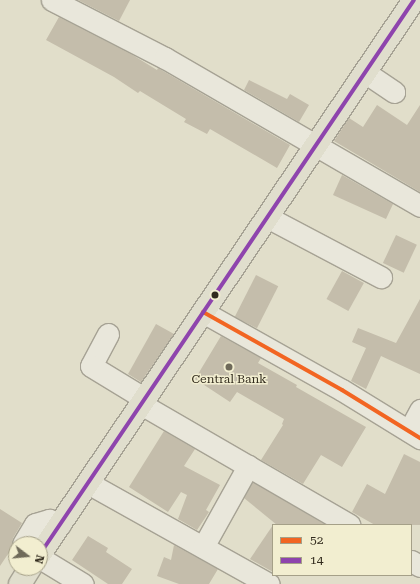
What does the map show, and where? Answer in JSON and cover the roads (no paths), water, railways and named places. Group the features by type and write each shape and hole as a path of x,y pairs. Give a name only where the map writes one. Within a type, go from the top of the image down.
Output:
{"main road":[{"path":"48,542 414,0"}],"street":[{"path":"52,0 165,58 316,144 420,206"},
{"path":"366,73 394,92"},
{"path":"267,217 381,277"},
{"path":"203,312 342,390 414,435 420,410"},
{"path":"108,334 91,366 143,401 248,466 348,524"},
{"path":"203,547 248,466"},
{"path":"88,482 269,584"},
{"path":"28,536 35,524 49,520 60,524"},
{"path":"48,575 83,584"}],"place":[{"name":"Central Bank","path":"229,367"}]}
